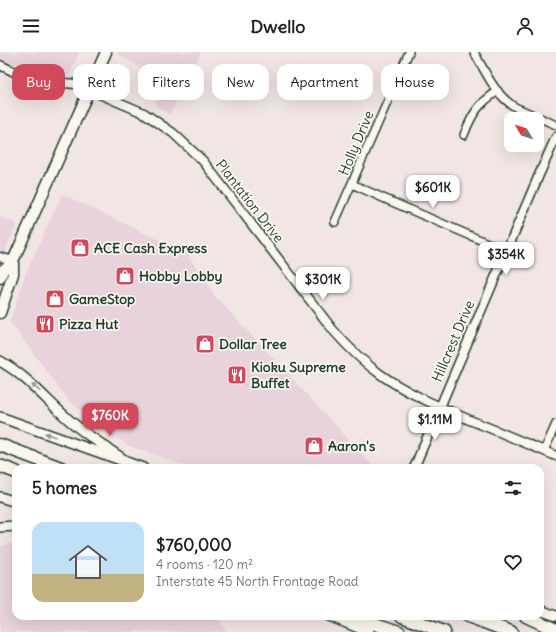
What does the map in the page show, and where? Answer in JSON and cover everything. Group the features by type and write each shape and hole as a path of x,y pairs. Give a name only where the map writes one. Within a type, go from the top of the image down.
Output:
{"highway":[{"path":"0,445 50,464"},
{"path":"0,466 12,470"},
{"path":"363,620 398,632"},
{"path":"412,620 444,632"},
{"path":"479,620 511,632"},
{"path":"535,620 556,630"}],"main road":[{"path":"101,64 106,52"},
{"path":"0,313 13,274 13,261 85,100"},
{"path":"0,278 3,270 13,261"},
{"path":"0,354 9,366"},
{"path":"0,361 21,375 71,422 89,436 126,460 126,462"},
{"path":"0,417 132,464"},
{"path":"0,497 12,501"},
{"path":"0,527 12,526"},
{"path":"544,612 556,616"},
{"path":"339,620 369,632"}],"street":[{"name":"Holly Drive","path":"335,222 410,52"},
{"path":"474,52 501,96 515,107 556,125"},
{"name":"Plantation Drive","path":"0,65 46,86 64,83 73,84"},
{"path":"464,135 471,118 477,109 487,98 498,91"},
{"name":"Plantation Drive","path":"113,100 144,114 159,123 177,136 203,161 333,330 363,361 416,396 556,456"},
{"name":"Hillcrest Drive","path":"416,464 506,251 556,138"},
{"path":"352,184 506,251"},
{"path":"0,257 13,261"},
{"path":"544,451 556,424"}],"shaded area":[{"path":"0,52 79,52 69,76 65,76 65,64 12,64 0,58"},
{"path":"116,52 201,52 195,64 138,64 138,67"},
{"path":"157,100 177,100 170,114 155,106"},
{"path":"62,194 187,253 215,296 371,464 180,464 129,446 95,424 68,400 10,322 25,275"},
{"path":"0,217 17,224 0,263"},
{"path":"12,543 12,620 221,620 226,632 0,632 0,546"}],"place":[{"name":"ACE Cash Express","path":"80,248"},
{"name":"Hobby Lobby","path":"125,276"},
{"name":"GameStop","path":"55,299"},
{"name":"Pizza Hut","path":"45,324"},
{"name":"Dollar Tree","path":"205,344"},
{"name":"Kioku Supreme Buffet","path":"237,375"},
{"name":"Aaron's","path":"314,446"}]}
